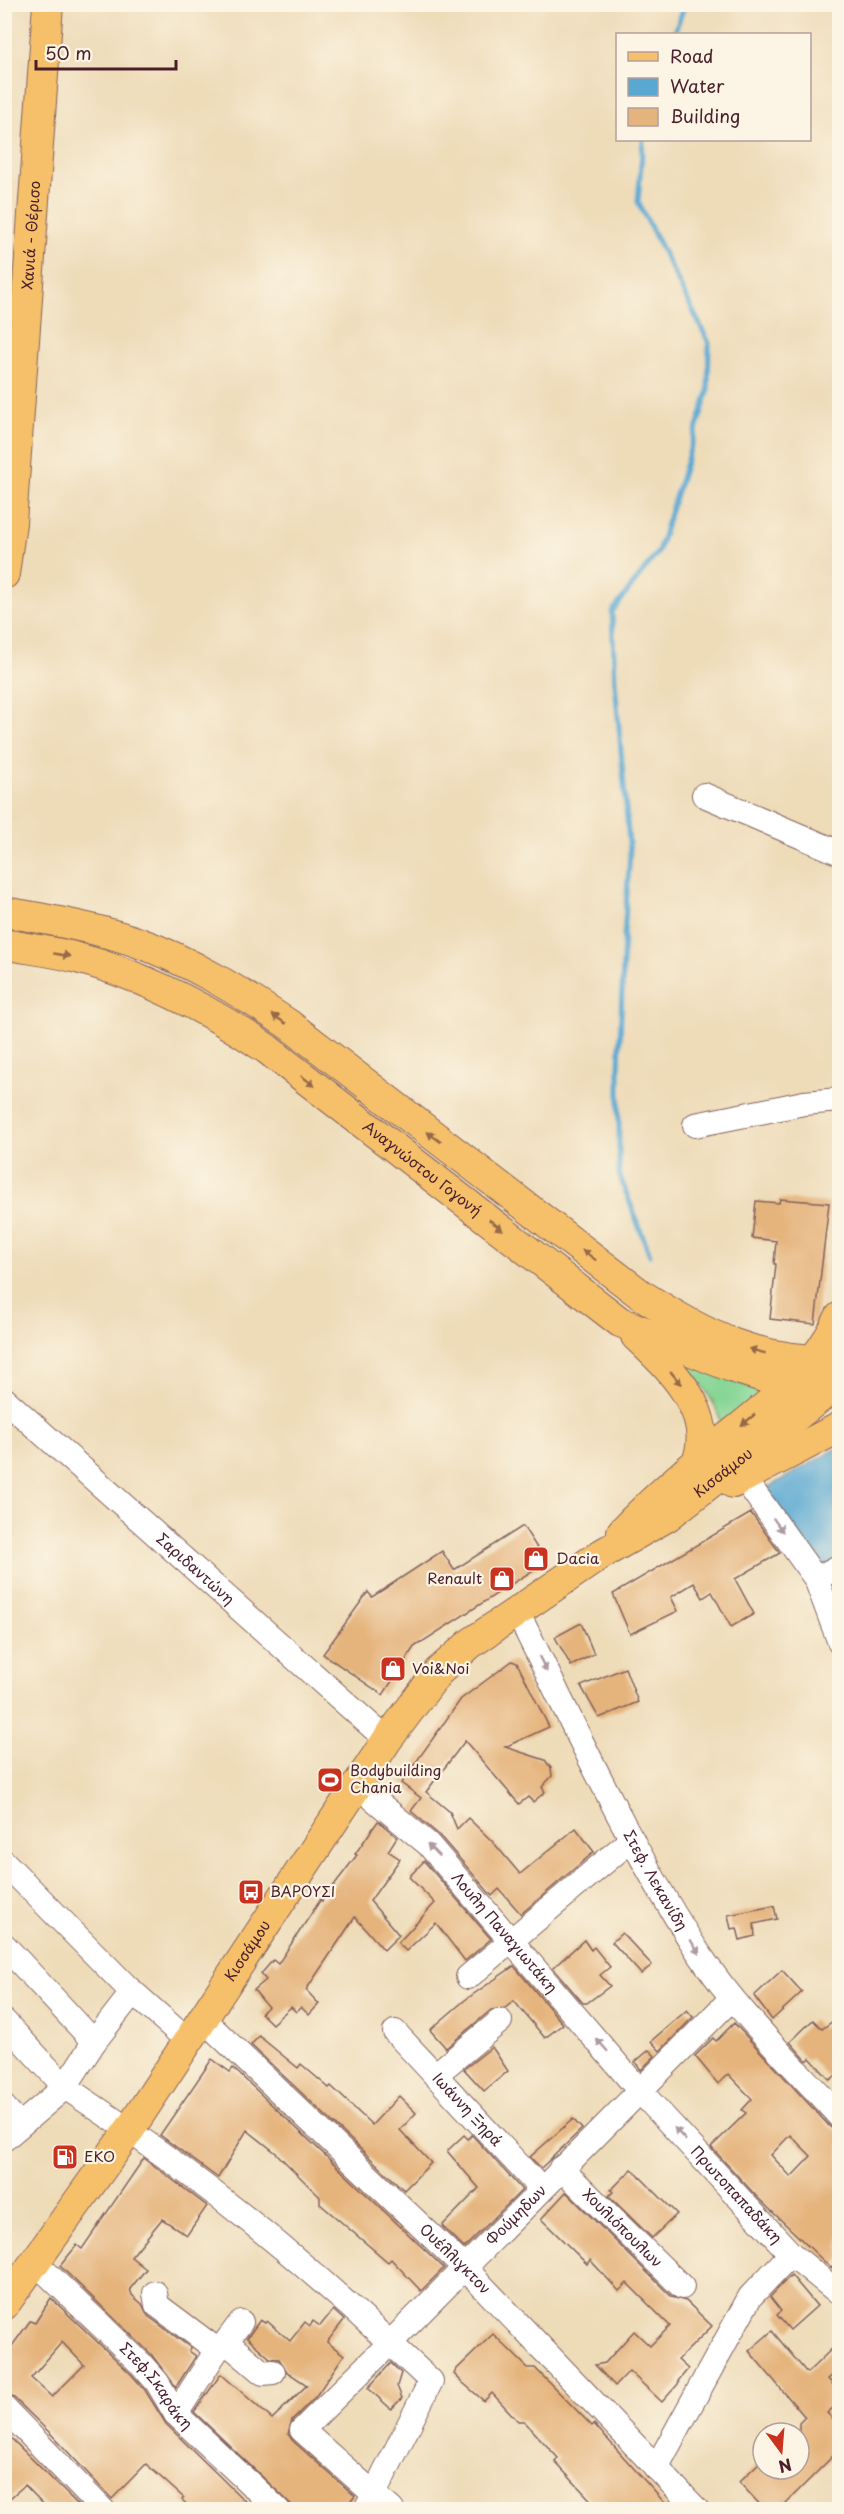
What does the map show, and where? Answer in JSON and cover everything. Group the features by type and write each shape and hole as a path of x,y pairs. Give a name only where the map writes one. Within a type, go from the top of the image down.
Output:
{"main road":[{"name":"Χανιά - Θέρισο","path":"4,574 48,4"},
{"path":"4,912 84,927 136,942 188,965 241,993 288,1024 640,1294 696,1329 718,1339 767,1354 827,1361"},
{"name":"Αναγνώστου Γογονή","path":"4,944 76,957 130,974 179,996 227,1022 267,1049 620,1322 707,1359 760,1376 793,1383 837,1387"},
{"name":"Κισσάμου","path":"600,1555 654,1498 793,1383 827,1361 840,1317"},
{"path":"620,1322 650,1349 686,1390 703,1436 703,1449 697,1462"},
{"name":"Κισσάμου","path":"4,2305 130,2130 387,1740 427,1685 452,1658 600,1555 668,1516 837,1387"},
{"path":"668,1516 840,1427"}],"street":[{"path":"704,795 840,853"},
{"path":"695,1125 804,1103 840,1100"},
{"name":"Σαριδαντώνη","path":"4,1399 387,1740"},
{"path":"744,1478 827,1573 840,1643"},
{"name":"Στεφ. Λεκανίδη","path":"517,1612 632,1839 698,1952 732,1998 840,2117"},
{"name":"Λουλη Παναγιωτάκη","path":"358,1786 428,1844 639,2090"},
{"path":"468,1977 632,1839"},
{"name":"Ουέλλιγκτον","path":"4,1862 134,1992 196,2030 463,2266 697,2510"},
{"path":"4,1945 94,2042"},
{"path":"4,2107 12,2133 65,2087 94,2042 134,1992"},
{"name":"Φούμηδων","path":"370,2501 303,2431 463,2266 732,1998"},
{"path":"4,2021 65,2087 130,2130 223,2200 322,2280 431,2381 370,2501 392,2510"},
{"path":"435,2075 500,2021"},
{"name":"Ιωάννη Ξηρά","path":"395,2032 541,2189"},
{"name":"Πρωτοπαπαδάκη","path":"639,2090 792,2254 840,2294"},
{"name":"Χουλιόπουλων","path":"561,2168 682,2287"},
{"path":"656,2468 750,2297 792,2254"},
{"name":"Στεφ.Σκαράκη","path":"35,2262 141,2364 157,2382 176,2414 278,2510"},
{"path":"156,2293 157,2305 220,2348 231,2346 263,2373 273,2372"},
{"path":"176,2414 220,2348 241,2322"},
{"path":"4,2408 103,2510"}],"green space":[{"path":"686,1361 764,1393 723,1429 713,1401 684,1364"}],"water":[{"path":"839,1447 839,1609 816,1560 765,1489"}],"building":[{"path":"780,1199 829,1203 815,1324 770,1319 776,1241 752,1238 756,1201 779,1203"},
{"path":"751,1513 780,1553 735,1579 754,1614 731,1627 712,1592 703,1598 694,1583 671,1597 678,1611 630,1634 613,1594"},
{"path":"523,1526 546,1562 414,1647 383,1695 323,1654 368,1592 372,1597 442,1551 454,1570"},
{"path":"581,1623 594,1654 571,1666 555,1637"},
{"path":"512,1661 517,1663 549,1727 505,1747 545,1760 551,1768 552,1776 542,1787 545,1792 533,1802 528,1797 519,1804 465,1741 426,1792 450,1812 457,1829 468,1818 493,1842 520,1874 576,1828 594,1852 521,1914 499,1889 492,1896 439,1835 411,1811 421,1798 401,1783 461,1699"},
{"path":"625,1668 638,1702 599,1718 581,1686"},
{"path":"378,1821 397,1837 388,1851 400,1859 370,1901 399,1935 384,1950 355,1917 306,1990 319,2004 309,2015 301,2007 296,2012 291,2007 272,2024 261,2013 268,2007 254,1990 266,1980 261,1974 273,1960 278,1964 321,1899 322,1901 357,1855 355,1854"},
{"path":"424,1861 491,1939 465,1961 436,1923 406,1951 398,1943 435,1903 409,1877"},
{"path":"774,1906 777,1919 754,1924 755,1936 740,1940 737,1928 731,1929 728,1915"},
{"path":"622,1933 652,1965 641,1974 612,1942"},
{"path":"584,1940 591,1950 594,1947 610,1967 600,1975 610,1986 587,2003 583,2003 553,1968"},
{"path":"514,1966 563,2024 545,2038 514,2001 505,2008 491,2010 446,2048 430,2030 465,2000"},
{"path":"782,1970 802,1992 772,2020 754,1996"},
{"path":"687,2010 693,2017 660,2051 651,2041"},
{"path":"840,2016 840,2072 830,2080 810,2058 807,2061 790,2042 813,2020 822,2029"},
{"path":"734,2023 830,2127 840,2133 840,2260 831,2268 758,2198 711,2147 746,2113 742,2110 752,2099 728,2074 718,2084 695,2056 713,2038 716,2041","holes":["790,2135 811,2156 791,2177 771,2155"]},
{"path":"259,2036 298,2068 301,2064 329,2088 331,2086 372,2125 399,2096 416,2113 400,2130 431,2163 404,2190 251,2045"},
{"path":"492,2047 508,2071 484,2091 464,2069"},
{"path":"649,2050 655,2056 641,2070 635,2062"},
{"path":"212,2059 230,2072 233,2068 444,2268 421,2291 391,2259 388,2262 320,2204 320,2197 276,2153 247,2130 218,2178 160,2135"},
{"path":"573,2119 582,2129 541,2168 530,2157"},
{"path":"464,2135 468,2139 472,2135 522,2190 464,2248 442,2226 479,2188 447,2151"},
{"path":"144,2158 207,2206 187,2235 162,2219 131,2257 146,2269 130,2289 132,2295 142,2304 148,2316 191,2348 189,2351 196,2356 176,2387 151,2354 60,2266 77,2245 82,2249"},
{"path":"632,2169 677,2214 652,2238 609,2196 613,2192 611,2190"},
{"path":"566,2192 672,2297 686,2301 712,2326 678,2360 688,2369 662,2402 629,2371 615,2386 595,2365 605,2363 634,2331 650,2346 670,2326 627,2283 619,2291 590,2260 587,2264 541,2219"},
{"path":"791,2275 817,2306 790,2330 777,2315 781,2311 770,2297"},
{"path":"51,2298 131,2374 145,2390 166,2424 254,2510 193,2510 182,2500 184,2498 146,2464 112,2499 14,2398 4,2394 4,2357 30,2321 35,2323","holes":["62,2342 84,2365 52,2397 31,2378"]},
{"path":"333,2310 344,2320 327,2342 344,2355 316,2396 292,2420 288,2434 355,2496 344,2510 296,2509 194,2412 221,2374 272,2419 307,2385 287,2372 279,2359 270,2358 247,2338 260,2320 265,2323 267,2321 290,2341 305,2322 310,2326 313,2321 320,2326"},
{"path":"772,2331 807,2373 840,2341 840,2369 828,2379 840,2392 840,2402 827,2413 840,2426 840,2449 811,2478 811,2421 801,2421 805,2417 749,2351"},
{"path":"493,2334 528,2368 535,2368 592,2426 594,2424 671,2510 600,2510 555,2462 558,2458 524,2421 518,2421 492,2393 484,2401 463,2383 454,2374 456,2370"},
{"path":"391,2363 401,2373 397,2386 402,2398 391,2409 368,2388"},
{"path":"4,2429 83,2510 49,2510 25,2485 4,2503"},
{"path":"751,2470 751,2481 808,2481 779,2510 765,2510 739,2482"}],"waterway":[{"path":"674,33 685,4"},
{"path":"643,141 638,202 709,343 708,392 658,552 612,612 615,682 630,854 624,934 619,1068 619,1174 650,1255"}],"place":[{"name":"Dacia","path":"536,1559"},
{"name":"Renault","path":"502,1579"},
{"name":"Voi&Noi","path":"393,1669"},
{"name":"Bodybuilding Chania","path":"330,1780"},
{"name":"ΒΑΡΟΥΣΙ","path":"251,1892"},
{"name":"EKO","path":"65,2157"}]}
